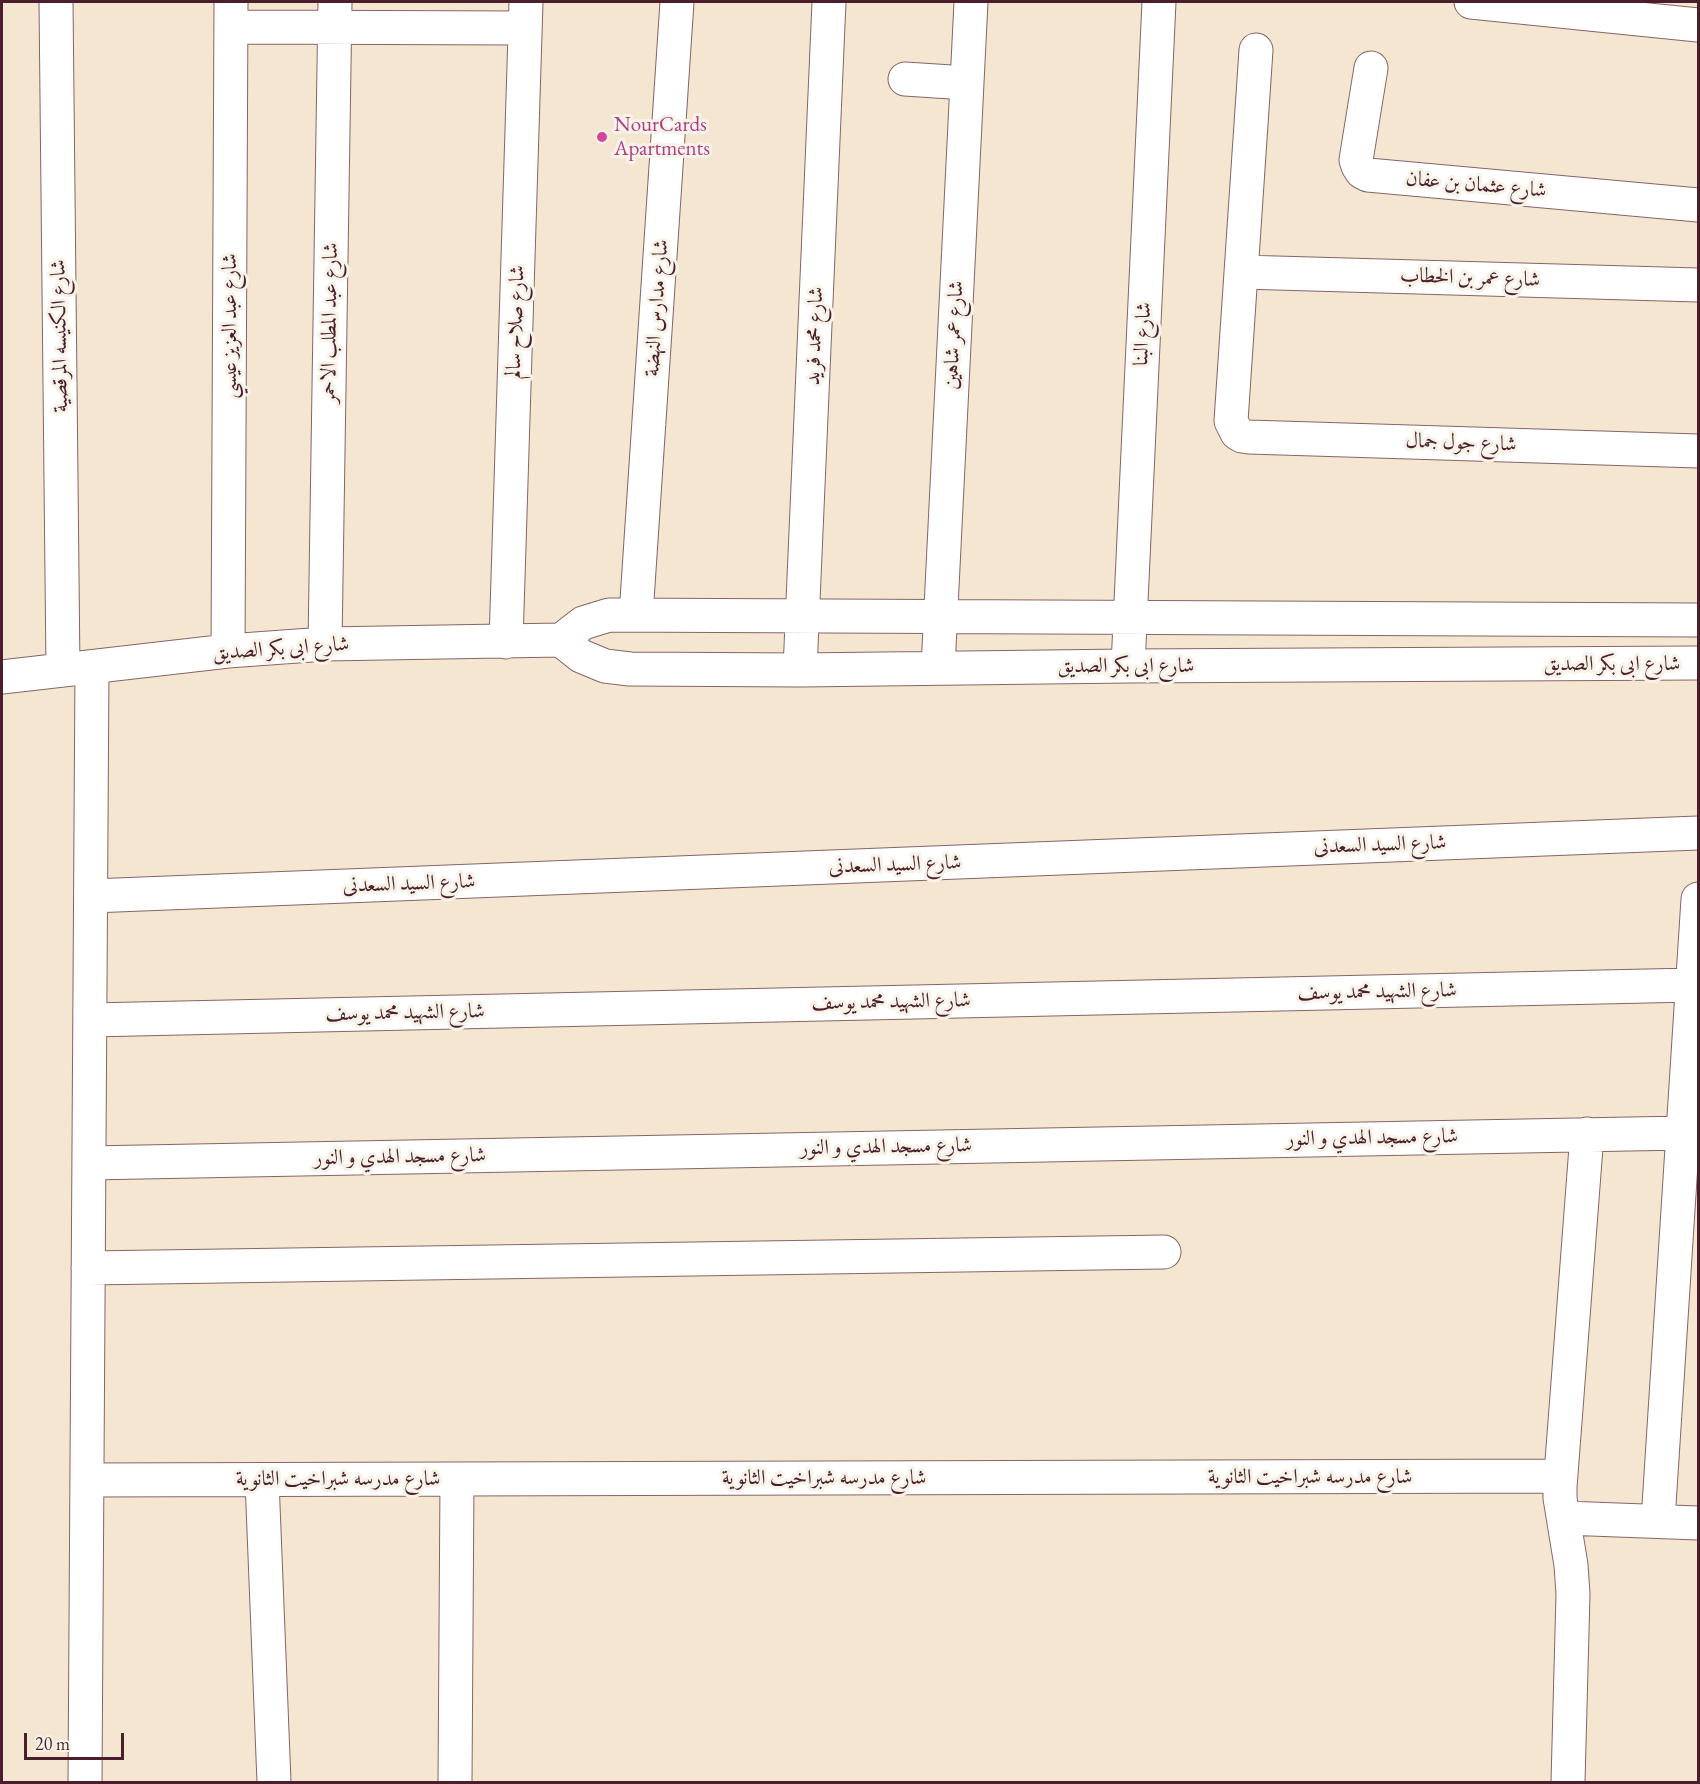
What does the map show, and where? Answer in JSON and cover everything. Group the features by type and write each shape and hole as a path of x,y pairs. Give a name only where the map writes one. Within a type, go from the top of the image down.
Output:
{"street":[{"name":"شارع الكنيسه المرقصية","path":"56,2 77,669 90,896 85,1782"},
{"name":"شارع مدارس النهضة","path":"636,615 677,2"},
{"name":"شارع محمد فريد","path":"800,670 829,2"},
{"name":"شارع عمر شاهين","path":"938,668 971,2"},
{"name":"شارع البنا","path":"1128,666 1159,2"},
{"path":"1471,2 1698,25"},
{"path":"231,14 525,15"},
{"name":"شارع عبد العزيز عيسي","path":"228,651 231,14"},
{"name":"شارع عبد المطلب الاحمر","path":"325,644 334,14"},
{"name":"شارع صلاح سالم","path":"506,642 525,15"},
{"path":"1241,272 1256,50"},
{"name":"شارع عثمان بن عفان","path":"1371,68 1356,160 1362,172 1368,175 1698,205"},
{"path":"905,80 967,83"},
{"name":"شارع عمر بن الخطاب","path":"1241,272 1698,285"},
{"name":"شارع جول جمال","path":"1241,272 1231,422 1237,433 1242,436 1698,451"},
{"name":"شارع ابى بكر الصديق","path":"2,677 228,651 325,644 561,640 583,623 609,615 1698,620"},
{"name":"شارع ابى بكر الصديق","path":"561,640 581,656 605,666 630,669 800,670 1698,663"},
{"name":"شارع السيد السعدنى","path":"90,896 1698,833"},
{"path":"1658,1521 1685,1316 1693,985 1698,919"},
{"name":"شارع الشهيد محمد يوسف","path":"90,1020 1693,985"},
{"name":"شارع مسجد الهدي و النور","path":"89,1162 1587,1134 1689,1127"},
{"path":"1568,1782 1573,1594 1571,1565 1560,1498 1587,1134"},
{"path":"88,1268 1164,1252"},
{"name":"شارع مدرسه شبراخيت الثانوية","path":"87,1480 1561,1476"},
{"path":"455,1782 457,1479"},
{"path":"262,1480 274,1782"},
{"path":"1564,1518 1698,1523"}],"place":[{"name":"NourCards Apartments","path":"602,137"}]}
